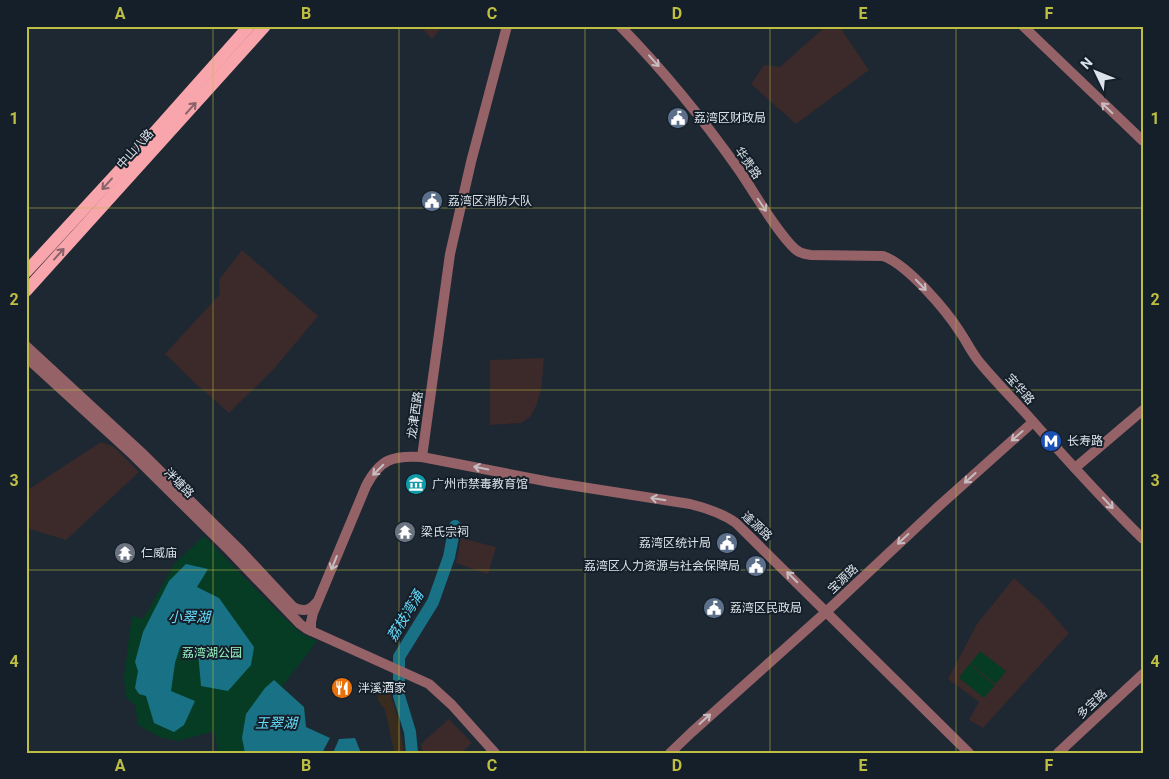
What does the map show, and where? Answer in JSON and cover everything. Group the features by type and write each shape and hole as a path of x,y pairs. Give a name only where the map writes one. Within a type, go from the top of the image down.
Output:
{"main road":[{"name":"中山八路","path":"26,272 249,26"},
{"name":"中山八路","path":"26,291 265,26"}],"street":[{"name":"龙津西路","path":"311,628 313,613 318,600 371,477 379,467 392,458 404,456 422,457 450,254 471,162 506,26"},
{"name":"华贵路","path":"620,26 668,77 698,114 796,251 811,255 883,256"},
{"path":"1023,26 1143,141"},
{"name":"宝华路","path":"883,256 898,263 930,294 960,331 979,362 1075,468 1143,539"},
{"path":"26,346 144,455 239,549 311,628 321,635 430,684 452,705 495,753"},
{"name":"泮塘路","path":"26,357 135,457 228,548 300,624 311,628"},
{"path":"1075,468 1143,410"},
{"name":"宝源路","path":"670,753 826,612 932,512 1033,422"},
{"name":"逢源路","path":"422,457 544,481 706,508 730,518 969,753"},
{"path":"293,607 304,611 310,609 318,600"},
{"name":"多宝路","path":"1058,753 1143,674"}],"shaded area":[{"path":"420,26 443,26 432,39"},
{"path":"826,26 839,26 869,70 796,124 751,84 764,65 780,67"},
{"path":"242,250 318,316 274,369 229,413 165,354 220,294 219,280"},
{"path":"544,358 541,390 530,417 521,423 490,425 490,360"},
{"path":"101,442 114,447 139,472 66,540 30,529 26,519 26,491"},
{"path":"461,538 496,547 488,574 456,563"},
{"path":"1014,578 1043,604 1069,633 983,728 969,720 979,702 948,679 977,624"},
{"path":"378,682 386,684 389,689 399,723 404,753 394,753 385,710 378,700"},
{"path":"449,719 472,743 461,753 423,753 421,744"}],"green space":[{"name":"荔湾湖公园","path":"204,536 278,612 301,633 317,641 282,687 304,707 306,727 330,738 322,753 218,753 214,731 178,741 159,737 138,725 135,705 126,697 124,677 132,616 143,619 175,563"},
{"path":"980,651 1006,671 996,684 970,664"},
{"path":"969,664 995,685 984,698 959,678"}],"water":[{"name":"小翠湖","path":"186,564 208,569 197,587 219,598 254,647 251,665 228,691 201,686 198,652 180,647 175,663 171,691 195,701 184,725 174,732 154,723 146,696 139,694 135,688 138,671 135,662 143,632 169,581"},
{"name":"玉翠湖","path":"274,680 304,707 306,727 330,738 322,753 245,753 242,738 246,714 265,688"},
{"path":"355,738 361,753 333,753 339,739"}],"waterway":[{"name":"荔枝湾涌","path":"412,753 410,732 399,696 399,657 433,602 449,557 455,526"}],"place":[{"name":"荔湾区财政局","path":"678,118"},
{"name":"荔湾区消防大队","path":"432,201"},
{"name":"长寿路","path":"1051,441"},
{"name":"广州市禁毒教育馆","path":"416,484"},
{"name":"梁氏宗祠","path":"405,532"},
{"name":"荔湾区统计局","path":"727,543"},
{"name":"仁威庙","path":"125,553"},
{"name":"荔湾区人力资源与社会保障局","path":"756,566"},
{"name":"荔湾区民政局","path":"714,608"},
{"name":"泮溪酒家","path":"342,688"}]}
